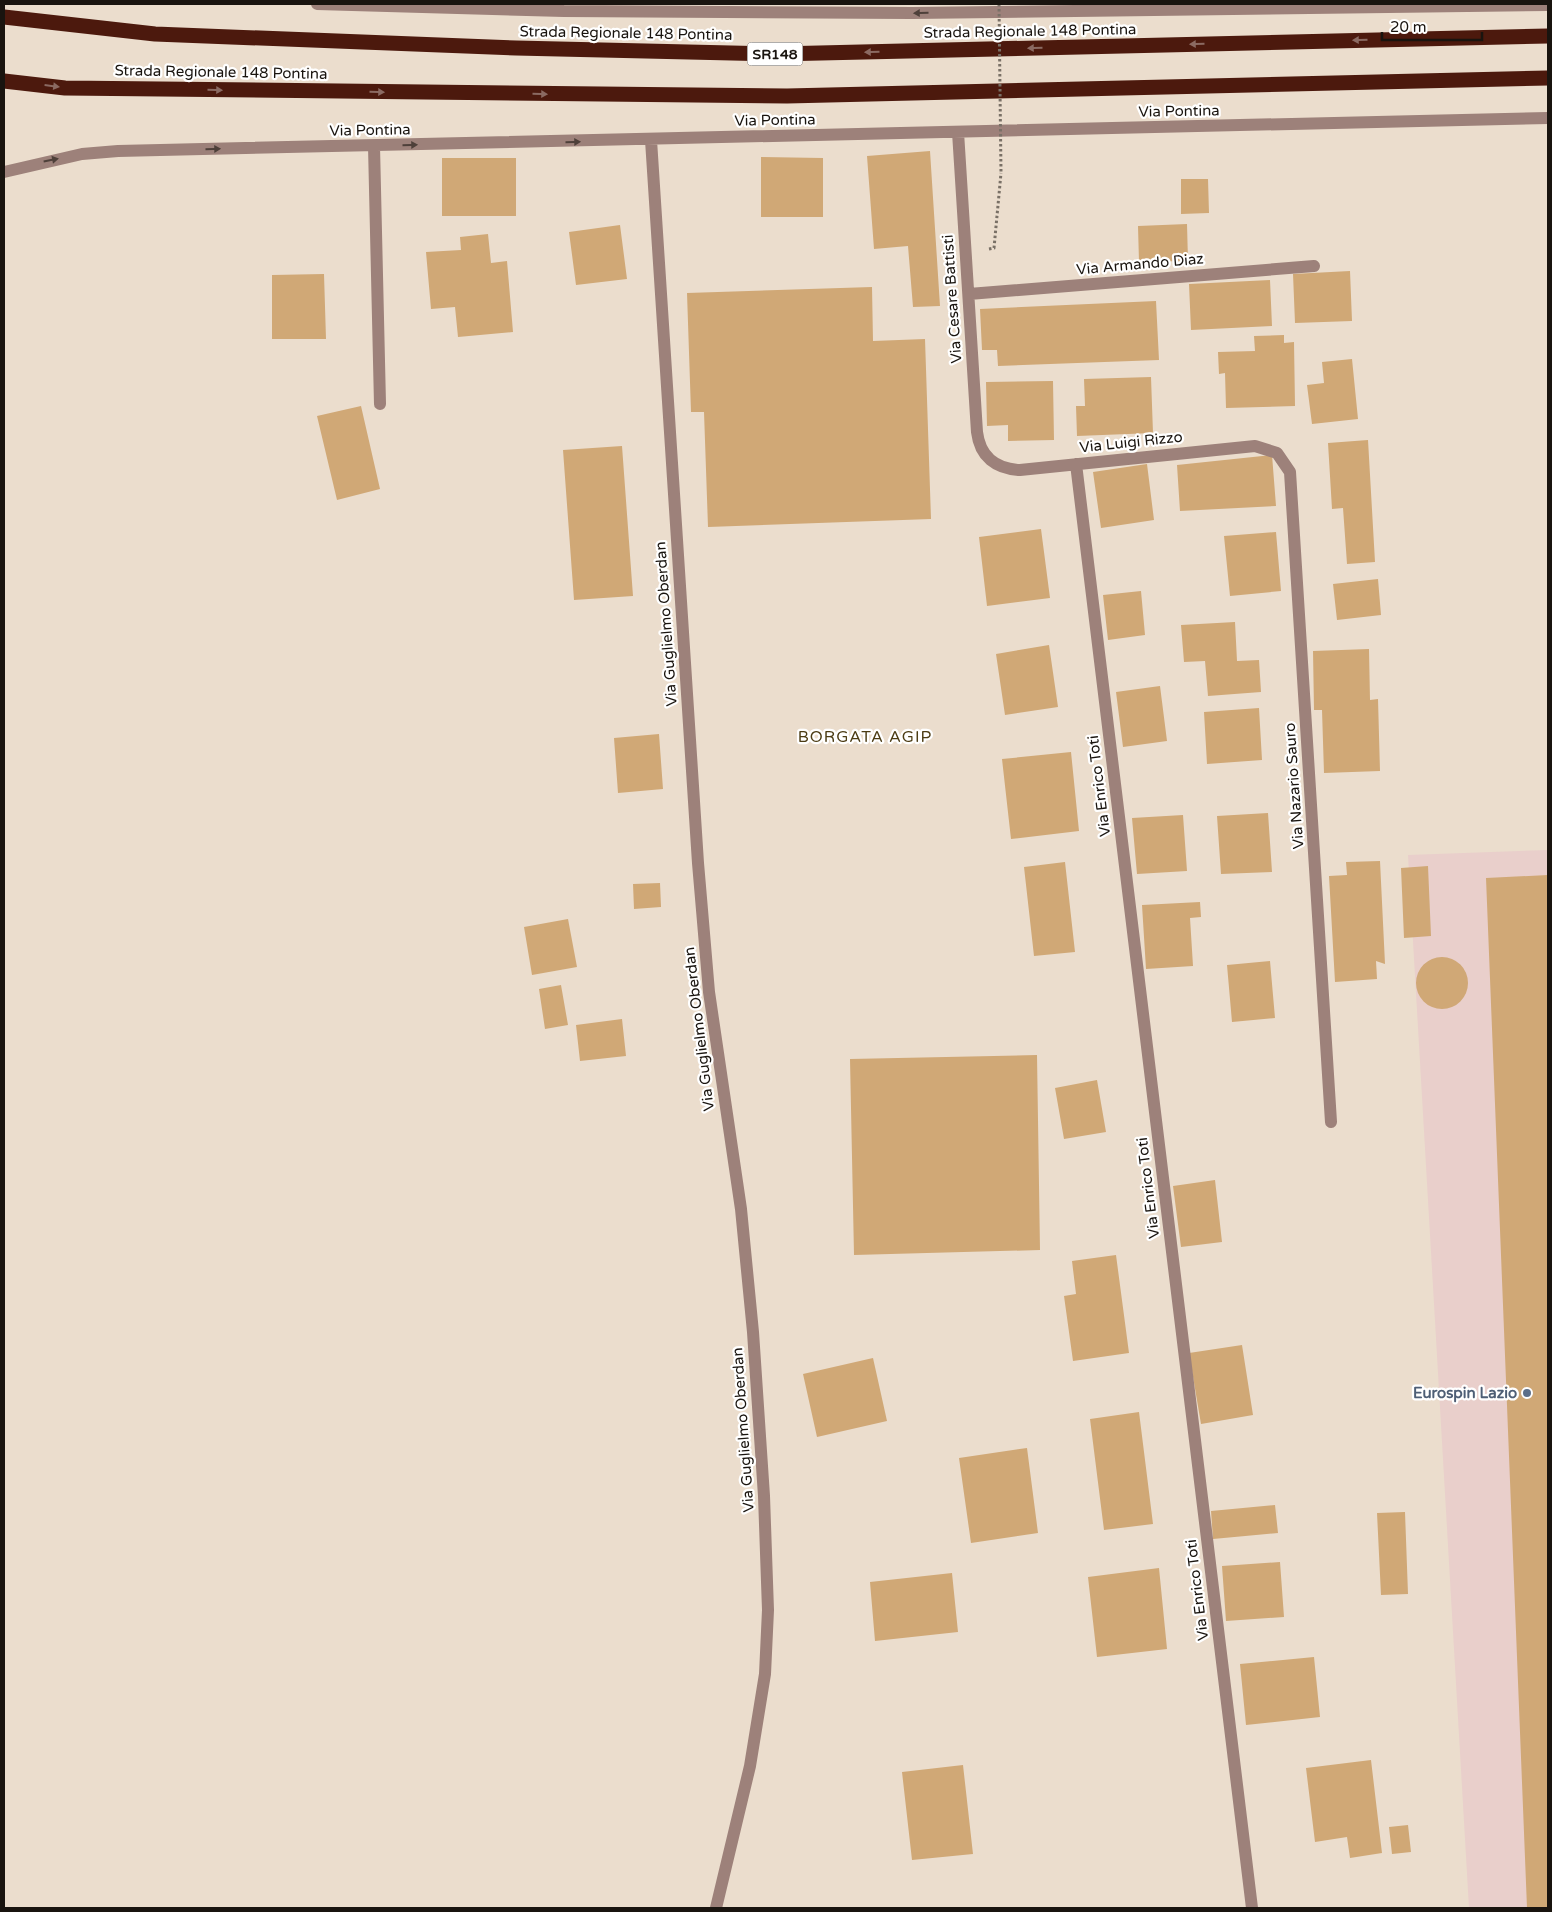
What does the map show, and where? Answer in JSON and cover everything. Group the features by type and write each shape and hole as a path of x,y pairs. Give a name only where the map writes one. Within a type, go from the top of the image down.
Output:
{"highway":[{"name":"Strada Regionale 148 Pontina","path":"4,17 155,34 516,48 776,54 1548,36"},
{"name":"Strada Regionale 148 Pontina","path":"4,81 65,88 788,96 1548,78"}],"street":[{"path":"317,4 573,11 912,13 1215,6 1548,5"},
{"name":"Via Pontina","path":"4,172 82,154 118,151 1548,118"},
{"name":"Via Cesare Battisti","path":"958,132 976,432 983,452 989,460"},
{"name":"Via Guglielmo Oberdan","path":"650,140 698,863 709,992 742,1219 753,1332 764,1496 768,1610 765,1674 750,1766 716,1908"},
{"path":"374,146 380,404"},
{"name":"Via Armando Diaz","path":"969,294 1314,266"},
{"name":"Via Luigi Rizzo","path":"989,460 999,467 1020,470 1249,446 1268,448 1278,453"},
{"name":"Via Nazario Sauro","path":"1278,453 1285,461 1291,480 1332,1122"},
{"name":"Via Enrico Toti","path":"1076,464 1252,1908"}],"path":[{"path":"994,248 1000,173 999,4"}],"shaded area":[{"path":"1548,850 1548,1908 1469,1908 1408,855"}],"building":[{"path":"930,151 940,306 913,307 908,246 874,249 867,156"},
{"path":"761,157 823,158 823,217 761,217"},
{"path":"442,158 516,158 516,216 442,216"},
{"path":"1181,179 1208,179 1209,213 1181,214"},
{"path":"1187,224 1188,261 1139,262 1138,226"},
{"path":"620,225 627,279 576,285 569,232"},
{"path":"488,234 491,263 507,261 513,332 458,337 455,307 431,309 426,252 461,250 460,237"},
{"path":"1350,271 1352,321 1295,323 1293,274"},
{"path":"324,274 326,339 272,339 272,275"},
{"path":"1270,280 1272,326 1191,330 1189,284"},
{"path":"872,287 873,341 925,339 931,519 708,527 704,412 691,412 687,293"},
{"path":"1156,301 1159,360 998,366 997,350 982,350 980,309"},
{"path":"1284,335 1284,343 1294,342 1295,406 1226,408 1225,373 1219,374 1218,352 1255,351 1254,336"},
{"path":"1352,359 1358,419 1312,424 1307,385 1324,383 1322,362"},
{"path":"1151,377 1153,433 1077,436 1076,406 1085,406 1084,379"},
{"path":"1053,381 1054,440 1008,441 1008,425 987,426 986,382"},
{"path":"361,406 380,489 337,500 317,416"},
{"path":"1368,440 1375,562 1347,564 1343,508 1332,509 1328,443"},
{"path":"622,446 633,596 574,600 563,450"},
{"path":"1272,455 1276,506 1180,511 1177,465"},
{"path":"1147,464 1154,520 1101,528 1093,472"},
{"path":"1041,529 1050,598 987,606 979,537"},
{"path":"1276,532 1281,591 1230,596 1224,536"},
{"path":"1378,579 1381,615 1337,620 1333,584"},
{"path":"1141,591 1145,635 1108,640 1103,595"},
{"path":"1235,622 1237,661 1259,660 1261,692 1208,696 1205,661 1184,662 1181,625"},
{"path":"1049,645 1058,707 1005,715 996,654"},
{"path":"1369,649 1370,700 1378,699 1380,771 1324,773 1322,710 1314,710 1313,651"},
{"path":"1160,686 1167,741 1123,747 1116,692"},
{"path":"1259,708 1262,760 1207,764 1204,712"},
{"path":"659,734 663,789 618,793 614,738"},
{"path":"1071,752 1079,831 1011,839 1002,759"},
{"path":"1268,813 1272,872 1221,874 1217,816"},
{"path":"1183,815 1187,871 1137,874 1132,818"},
{"path":"1380,861 1385,964 1376,961 1377,979 1335,982 1329,876 1347,875 1346,862"},
{"path":"1065,862 1075,952 1034,956 1024,867"},
{"path":"1428,866 1431,936 1404,938 1401,868"},
{"name":"Eurospin Lazio","path":"1548,875 1548,1908 1527,1908 1486,878"},
{"path":"660,883 661,907 634,909 633,884"},
{"path":"1200,902 1201,917 1190,918 1193,966 1146,969 1142,905"},
{"path":"568,919 577,967 532,975 524,927"},
{"path":"1437,957 1447,957 1461,964 1468,978 1468,988 1461,1002 1447,1009 1437,1009 1427,1005 1420,998 1416,988 1416,978 1420,968 1427,961"},
{"path":"1270,961 1275,1018 1232,1022 1227,965"},
{"path":"561,985 568,1025 545,1029 539,989"},
{"path":"622,1019 626,1056 580,1061 576,1025"},
{"path":"1037,1055 1040,1250 854,1255 850,1059"},
{"path":"1097,1080 1106,1132 1064,1139 1055,1088"},
{"path":"1215,1180 1222,1242 1181,1247 1173,1186"},
{"path":"1116,1255 1129,1353 1073,1361 1064,1296 1076,1294 1072,1261"},
{"path":"1242,1345 1253,1415 1201,1424 1189,1353"},
{"path":"873,1358 887,1421 817,1437 803,1374"},
{"path":"1139,1412 1153,1524 1104,1530 1090,1419"},
{"path":"1027,1448 1038,1533 971,1543 959,1458"},
{"path":"1275,1505 1278,1533 1213,1539 1211,1511"},
{"path":"1405,1512 1408,1594 1381,1595 1377,1513"},
{"path":"1280,1562 1284,1617 1226,1621 1222,1566"},
{"path":"1159,1568 1167,1649 1097,1657 1088,1577"},
{"path":"952,1573 958,1632 875,1641 870,1582"},
{"path":"1314,1657 1320,1717 1246,1725 1240,1664"},
{"path":"1371,1760 1382,1853 1350,1858 1347,1837 1315,1842 1306,1768"},
{"path":"963,1765 973,1854 912,1860 902,1772"},
{"path":"1408,1825 1411,1852 1392,1854 1389,1827"}],"place":[{"name":"Eurospin Lazio","path":"1527,1393"}],"district":[{"name":"BORGATA AGIP","path":"865,736"}]}
